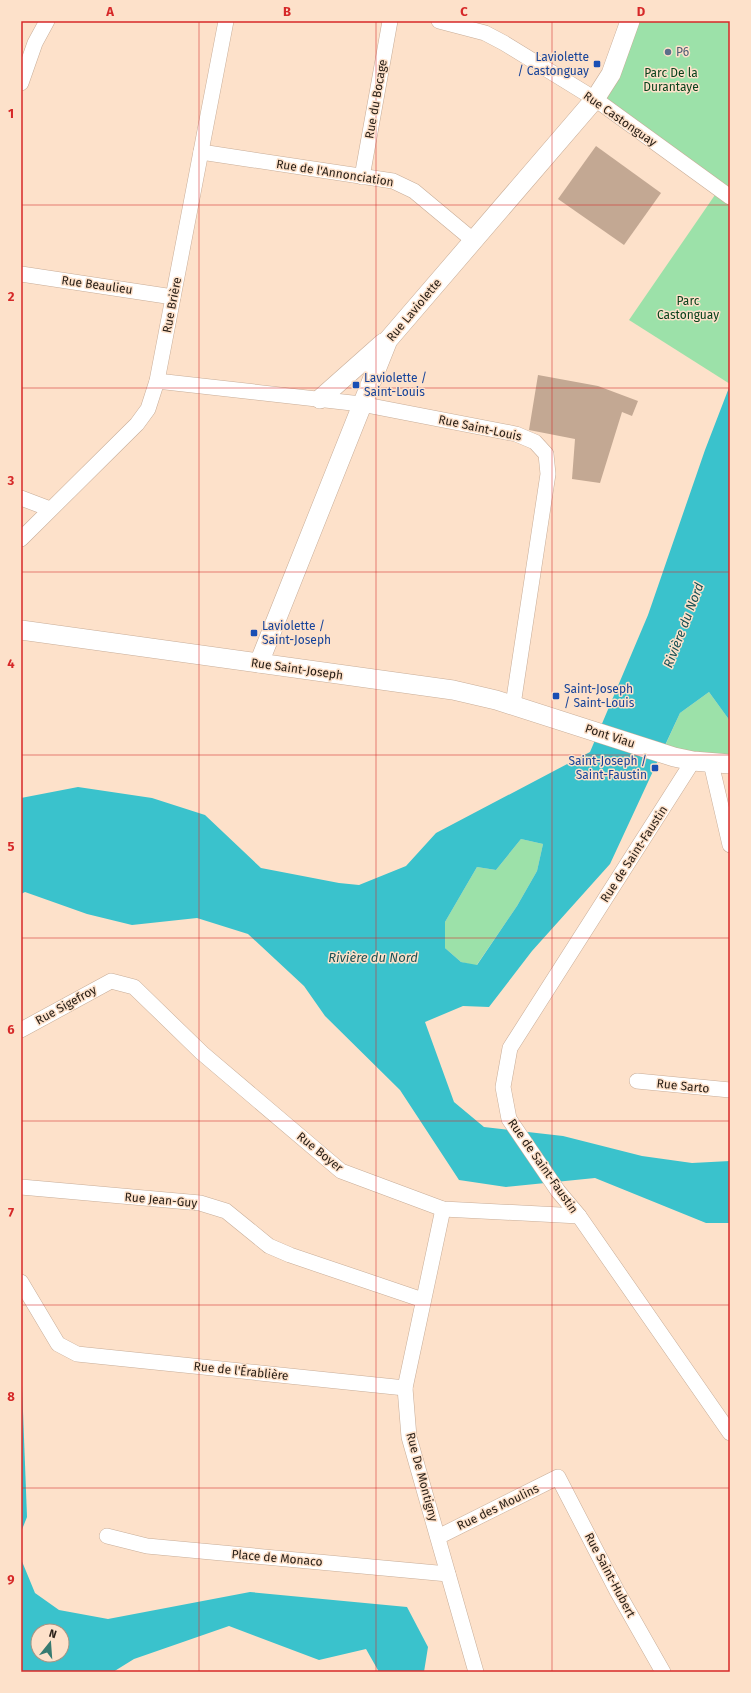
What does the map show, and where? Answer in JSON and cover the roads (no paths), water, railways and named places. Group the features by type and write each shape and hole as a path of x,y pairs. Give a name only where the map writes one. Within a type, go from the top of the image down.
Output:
{"street":[{"path":"21,83 35,43 47,21"},
{"name":"Rue Brière","path":"21,539 136,424 148,409 157,381 226,21"},
{"name":"Rue du Bocage","path":"362,176 390,21"},
{"name":"Rue Castonguay","path":"439,21 485,33 498,40 595,100 730,198"},
{"name":"Rue Laviolette","path":"258,663 388,340 595,100 611,74 630,21"},
{"name":"Rue de l'Annonciation","path":"201,152 393,181 414,191 474,241"},
{"name":"Rue Beaulieu","path":"21,274 173,297"},
{"path":"320,399 388,340"},
{"name":"Rue Saint-Louis","path":"157,381 361,404 516,434 535,442 546,454 548,474 512,705"},
{"path":"21,498 50,509"},
{"name":"Rue Saint-Joseph","path":"21,630 453,690 496,700 569,723"},
{"name":"Pont Viau","path":"569,723 674,757 702,762"},
{"path":"730,764 702,762 730,845"},
{"name":"Rue de Saint-Faustin","path":"702,762 510,1048 503,1087 509,1119 558,1191 579,1216 730,1433"},
{"name":"Rue Sigefroy","path":"21,1030 111,981"},
{"name":"Rue Boyer","path":"111,981 134,987 202,1053 341,1171 443,1209 579,1216"},
{"name":"Rue Sarto","path":"637,1081 730,1090"},
{"name":"Rue Jean-Guy","path":"21,1187 200,1203 226,1211 269,1246 290,1255 423,1300"},
{"name":"Rue De Montigny","path":"443,1209 405,1388 409,1438 476,1672"},
{"name":"Rue de l'Érablière","path":"21,1282 58,1344 77,1354 405,1388"},
{"name":"Rue des Moulins","path":"438,1537 558,1477"},
{"name":"Rue Saint-Hubert","path":"558,1477 617,1591 663,1672"},
{"name":"Place de Monaco","path":"107,1536 147,1546 448,1574"}],"water":[{"name":"Rivière du Nord","path":"730,385 730,721 709,692 680,713 610,864 532,951 489,1007 463,1006 425,1022 454,1102 484,1127 563,1136 642,1156 692,1163 730,1161 730,1223 706,1223 595,1178 506,1187 459,1180 400,1090 325,1016 304,986 248,934 197,918 132,925 87,914 25,892 21,894 21,798 78,787 152,798 205,815 261,868 339,883 359,885 406,866 436,833 590,752 648,615 705,450","holes":["521,839 543,844 537,871 517,906 477,965 461,962 445,948 445,922 477,867 496,870"]},
{"path":"21,1359 27,1517 21,1532"},
{"path":"21,1559 35,1593 59,1610 108,1619 250,1592 407,1607 428,1647 424,1672 379,1672 366,1649 319,1660 229,1626 134,1659 113,1672 21,1672"}],"place":[{"name":"P6","path":"668,52"},
{"name":"Laviolette / Castonguay","path":"597,64"},
{"name":"Laviolette / Saint-Louis","path":"356,385"},
{"name":"Laviolette / Saint-Joseph","path":"254,633"},
{"name":"Saint-Joseph / Saint-Louis","path":"556,696"},
{"name":"Saint-Joseph / Saint-Faustin","path":"655,768"}],"park label":[{"name":"Parc De la Durantaye","path":"671,80"},
{"name":"Parc Castonguay","path":"688,308"}]}
